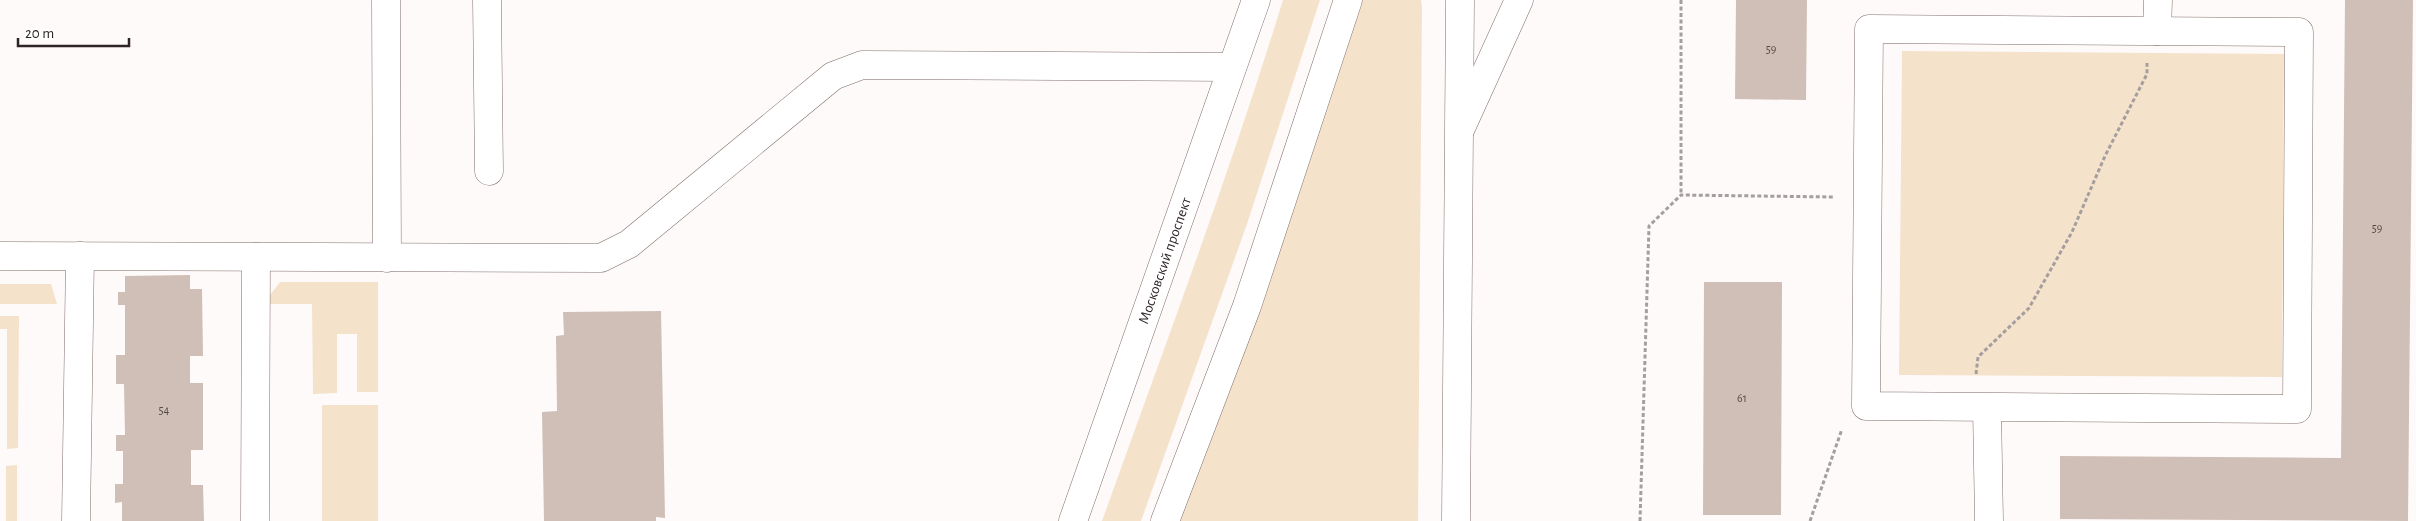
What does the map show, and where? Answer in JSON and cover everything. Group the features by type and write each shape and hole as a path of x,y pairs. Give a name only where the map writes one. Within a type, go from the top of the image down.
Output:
{"main road":[{"path":"386,0 387,258"},
{"path":"488,0 489,170"},
{"name":"Московский проспект","path":"1073,521 1256,0"},
{"path":"1165,521 1247,306 1348,0"},
{"path":"1456,521 1460,0"},
{"path":"1460,130 1519,0"},
{"path":"2152,32 2158,0"},
{"path":"1869,29 2299,32 2297,409 1979,407 1866,406 1869,29"},
{"path":"0,256 602,258 629,244 833,76 862,65 1232,67"},
{"path":"76,521 80,256"},
{"path":"255,521 256,257"},
{"path":"1979,407 1989,521"}],"path":[{"path":"1681,0 1681,194"},
{"path":"1979,407 1978,357 2029,308 2072,232 2105,156 2147,74 2152,32"},
{"path":"1640,521 1648,226 1681,194 1844,197"},
{"path":"1810,521 1843,426"}],"shaded area":[{"path":"1283,0 1320,0 1247,224 1141,521 1102,521 1218,197"},
{"path":"1363,0 1421,0 1422,6 1418,521 1177,521"},
{"path":"1902,51 2284,54 2282,377 1899,375"},
{"path":"280,282 378,282 378,392 357,392 357,334 337,334 337,393 313,394 312,304 270,304 270,295"},
{"path":"0,284 51,284 57,304 0,304"},
{"path":"0,316 19,316 18,448 7,449 7,329 0,329"},
{"path":"322,405 378,405 378,521 322,521"},
{"path":"17,465 17,521 6,521 6,466"}],"building":[{"path":"1736,0 1807,0 1806,100 1735,99"},
{"path":"2345,0 2413,0 2408,521 2060,519 2060,456 2341,458"},
{"path":"190,275 190,289 202,289 203,356 190,356 190,383 203,383 203,450 191,450 191,485 203,485 204,521 122,521 122,502 115,503 115,484 123,484 123,451 116,451 116,435 125,435 124,384 116,384 116,355 125,355 125,305 118,305 118,292 125,292 125,276"},
{"path":"1704,282 1782,282 1781,515 1703,515"},
{"path":"661,311 665,518 656,517 656,521 544,521 542,412 557,411 556,336 564,335 563,312"}]}
